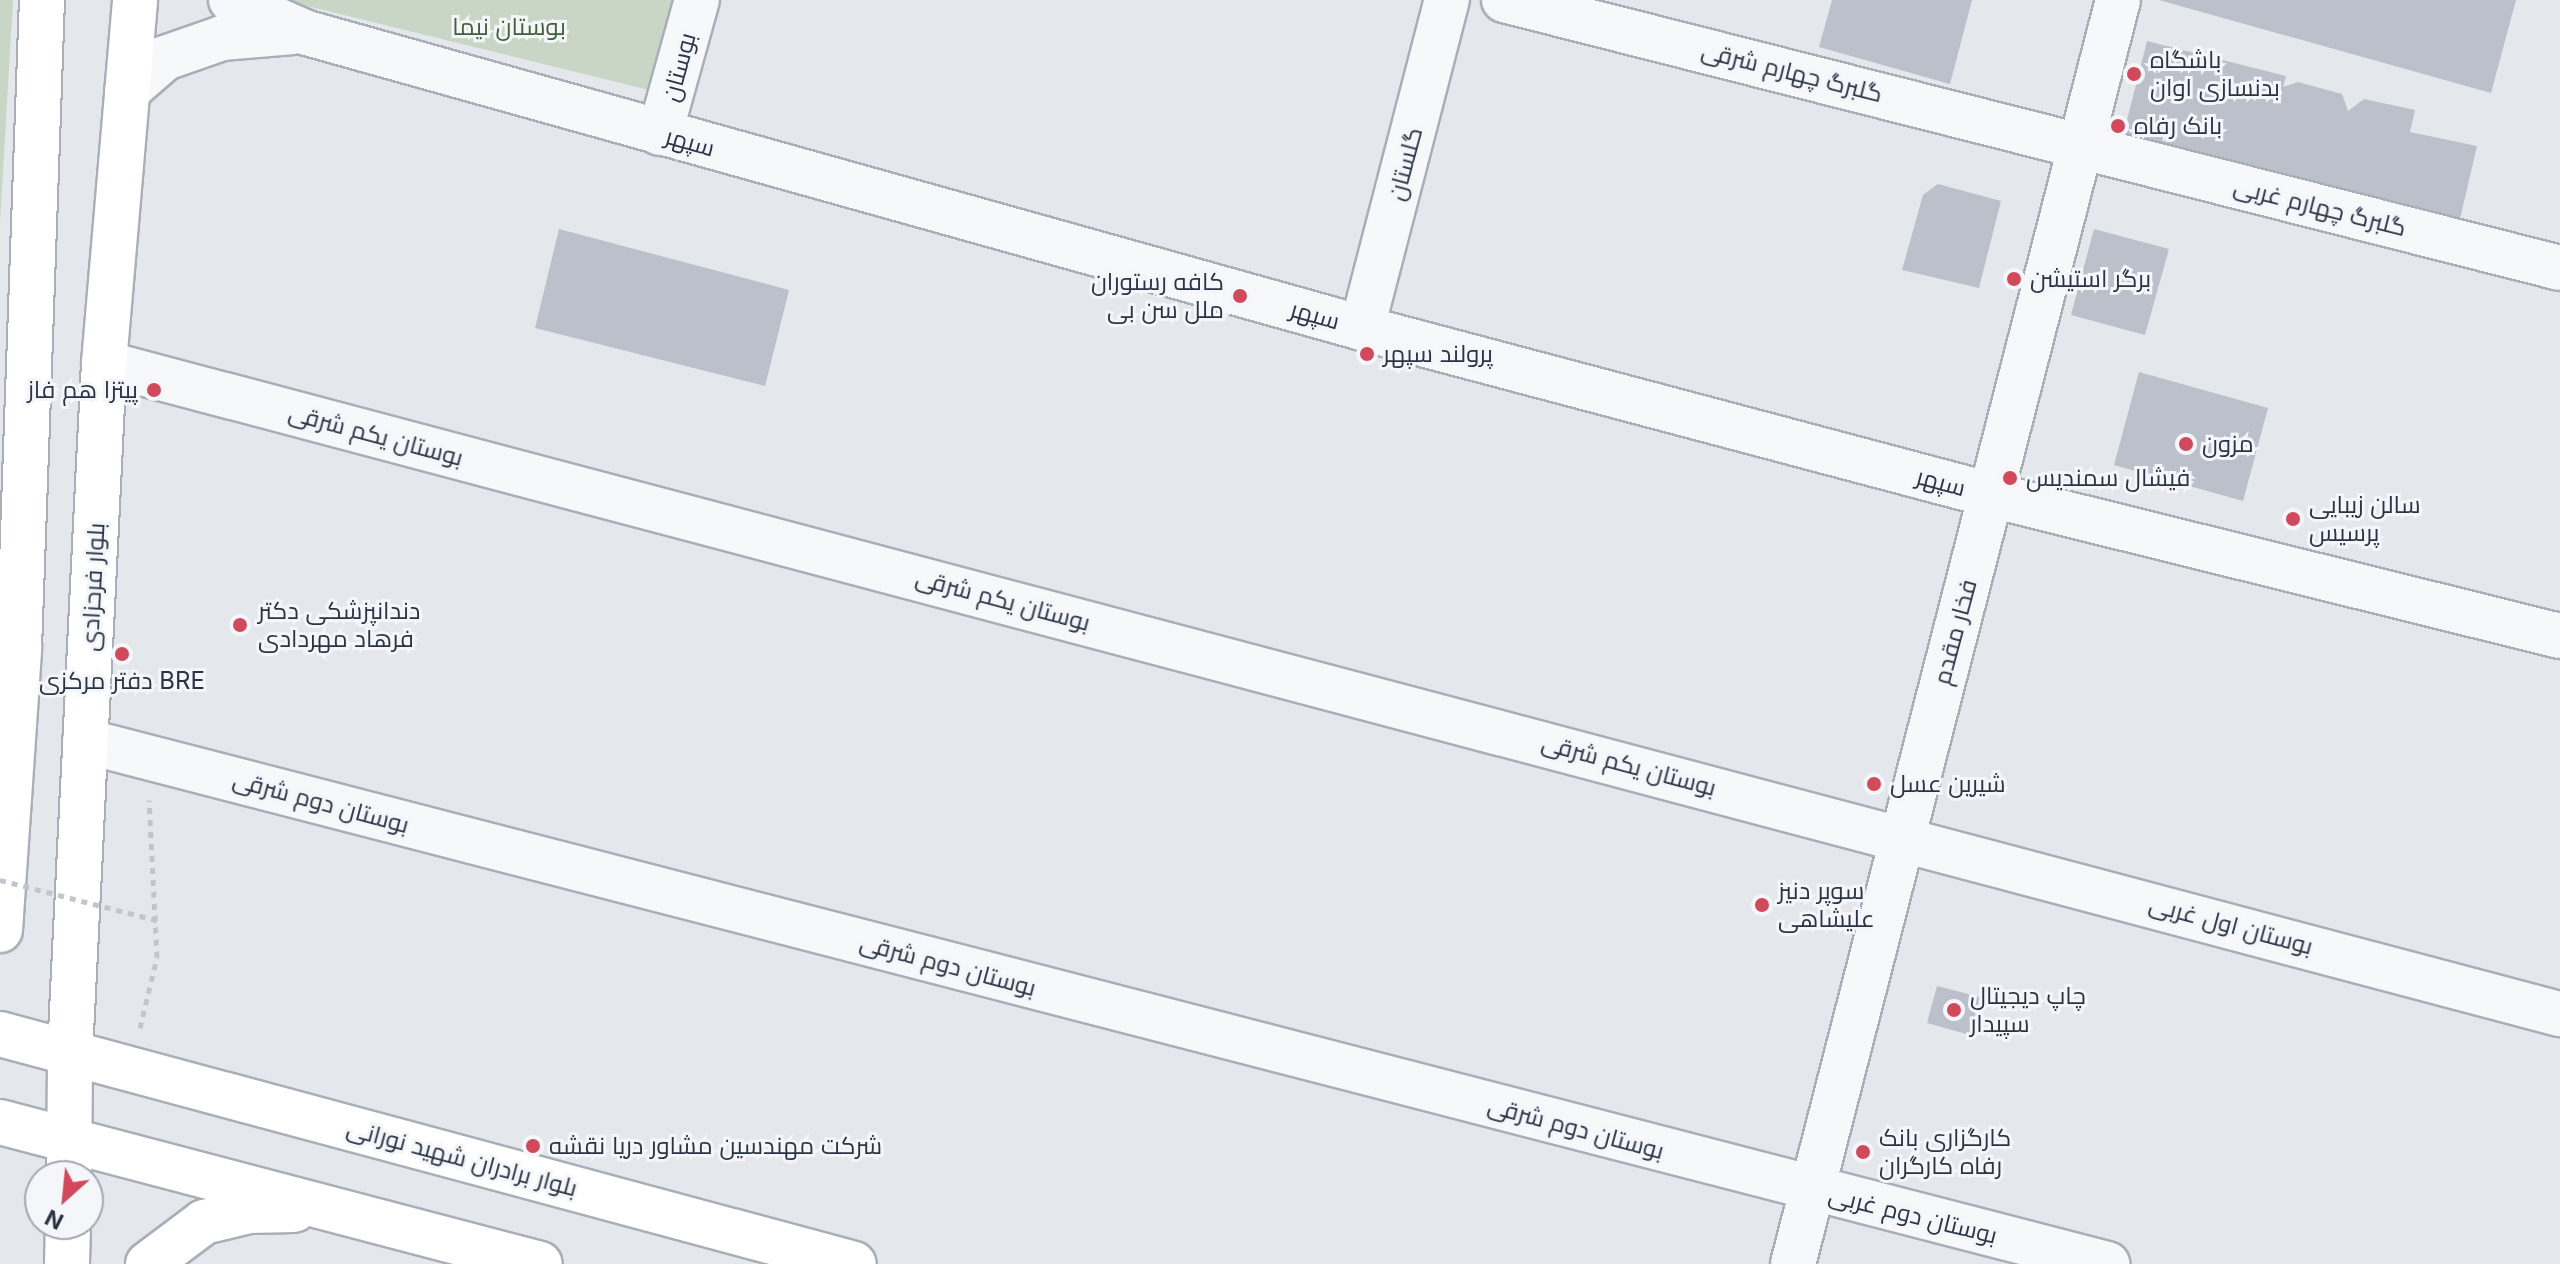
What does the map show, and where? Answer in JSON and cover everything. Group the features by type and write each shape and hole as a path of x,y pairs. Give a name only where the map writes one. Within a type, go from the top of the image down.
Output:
{"main road":[{"path":"0,930 9,646 42,0"},
{"name":"بلوار فرحزادی","path":"70,1157 70,1053 104,363 135,0"},
{"name":"بلوار برادران شهید نورانی","path":"0,1034 808,1258 854,1264"},
{"path":"0,1122 70,1157 334,1208 540,1264"},
{"path":"148,1264 204,1222 249,1211 334,1208"},
{"path":"67,1264 68,1240"}],"street":[{"path":"231,0 307,33"},
{"name":"بوستان","path":"660,133 697,0"},
{"name":"گلستان","path":"1362,328 1447,0"},
{"name":"گلبرگ چهارم شرقی","path":"1504,0 2081,145"},
{"name":"فخار مقدم","path":"1793,1264 2118,0"},
{"path":"127,91 165,58 222,38 307,33"},
{"name":"سپهر","path":"307,33 1362,328 1991,495 2560,636"},
{"name":"گلبرگ چهارم غربی","path":"2081,145 2560,268"},
{"name":"بوستان یکم شرقی","path":"104,363 1902,837"},
{"name":"بوستان دوم شرقی","path":"85,741 1812,1189"},
{"name":"بوستان اول غربی","path":"1902,837 2560,1014"},
{"name":"بوستان دوم غربی","path":"1812,1189 2107,1264"}],"path":[{"path":"148,795 157,957"},
{"path":"0,880 160,921 157,957 136,1045"}],"green space":[{"path":"0,0 13,0 0,222"},
{"name":"بوستان نیما","path":"283,0 676,0 649,90"}],"building":[{"path":"1832,0 1972,0 1950,84 1819,47"},
{"path":"2159,0 2516,0 2491,93"},
{"path":"2147,41 2286,76 2283,87 2298,82 2342,94 2348,111 2364,99 2415,110 2410,132 2477,146 2459,223 2124,132"},
{"path":"1938,184 2001,201 1979,288 1902,270 1923,195"},
{"path":"559,229 789,290 765,386 535,328"},
{"path":"2094,229 2169,249 2145,335 2071,315"},
{"path":"2139,372 2268,408 2243,501 2114,465"},
{"name":"چاپ دیجیتال سپیدار","path":"1937,986 1980,997 1970,1035 1927,1023"}],"place":[{"name":"باشگاه بدنسازی اوان","path":"2134,74"},
{"name":"بانک رفاه","path":"2118,126"},
{"name":"برگر استیشن","path":"2014,279"},
{"name":"کافه رستوران ملل سن بی","path":"1240,296"},
{"name":"پرولند سپهر","path":"1367,354"},
{"name":"پیتزا هم فاز","path":"154,390"},
{"name":"مزون","path":"2186,444"},
{"name":"فیشال سمندیس","path":"2010,478"},
{"name":"سالن زیبایی پرسیس","path":"2293,519"},
{"name":"دندانپزشکی دکتر فرهاد مهردادی","path":"240,625"},
{"name":"دفتر مرکزی BRE","path":"122,654"},
{"name":"شیرین عسل","path":"1874,784"},
{"name":"سوپر دنيز عليشاهى","path":"1762,905"},
{"name":"چاپ دیجیتال سپیدار","path":"1954,1010"},
{"name":"شرکت مهندسین مشاور دریا نقشه","path":"533,1146"},
{"name":"کارگزاری بانک رفاه کارگران","path":"1863,1152"}]}
